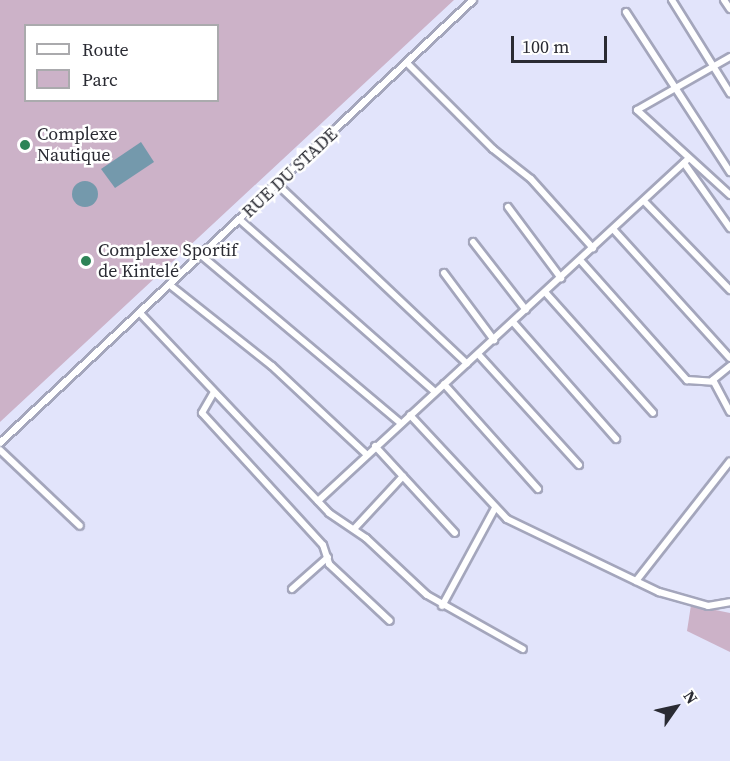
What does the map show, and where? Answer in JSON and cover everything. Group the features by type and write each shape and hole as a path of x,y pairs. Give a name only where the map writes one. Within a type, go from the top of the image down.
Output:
{"street":[{"name":"RUE DU STADE","path":"0,443 408,64 473,0"},
{"path":"672,0 730,93"},
{"path":"724,0 730,9"},
{"path":"626,12 673,89 730,172"},
{"path":"730,57 637,110 686,161 730,194"},
{"path":"408,64 493,149 531,179 593,248"},
{"path":"318,501 366,454 494,340 686,161"},
{"path":"686,161 730,228"},
{"path":"278,185 467,364"},
{"path":"644,201 730,290"},
{"path":"508,207 561,278"},
{"path":"240,220 435,392"},
{"path":"613,229 730,358"},
{"path":"473,242 526,310"},
{"path":"202,256 400,423"},
{"path":"580,260 687,380 703,385 713,382 730,366"},
{"path":"444,273 494,340"},
{"path":"170,285 272,366 366,454"},
{"path":"545,292 653,413"},
{"path":"140,313 318,501 354,529 442,606 524,649"},
{"path":"513,322 616,439"},
{"path":"478,354 579,465"},
{"path":"713,382 730,412"},
{"path":"444,384 538,489"},
{"path":"214,392 202,413 323,545 333,569 390,621"},
{"path":"410,415 507,519 636,581 708,606 730,602"},
{"path":"375,446 455,533"},
{"path":"0,450 80,526"},
{"path":"636,581 730,461"},
{"path":"354,529 403,476"},
{"path":"442,606 495,508"},
{"path":"292,589 328,557"}],"green space":[{"name":"Complexe Sportif de Kintelé","path":"0,0 454,0 0,422"},
{"path":"691,605 730,613 730,652 687,631"}],"water":[{"path":"141,142 154,162 115,188 101,169"},
{"path":"85,181 94,185 98,194 94,203 85,207 76,203 72,194 76,185"}],"place":[{"name":"Complexe Nautique","path":"25,145"},
{"name":"Complexe Sportif de Kintelé","path":"86,261"}]}
